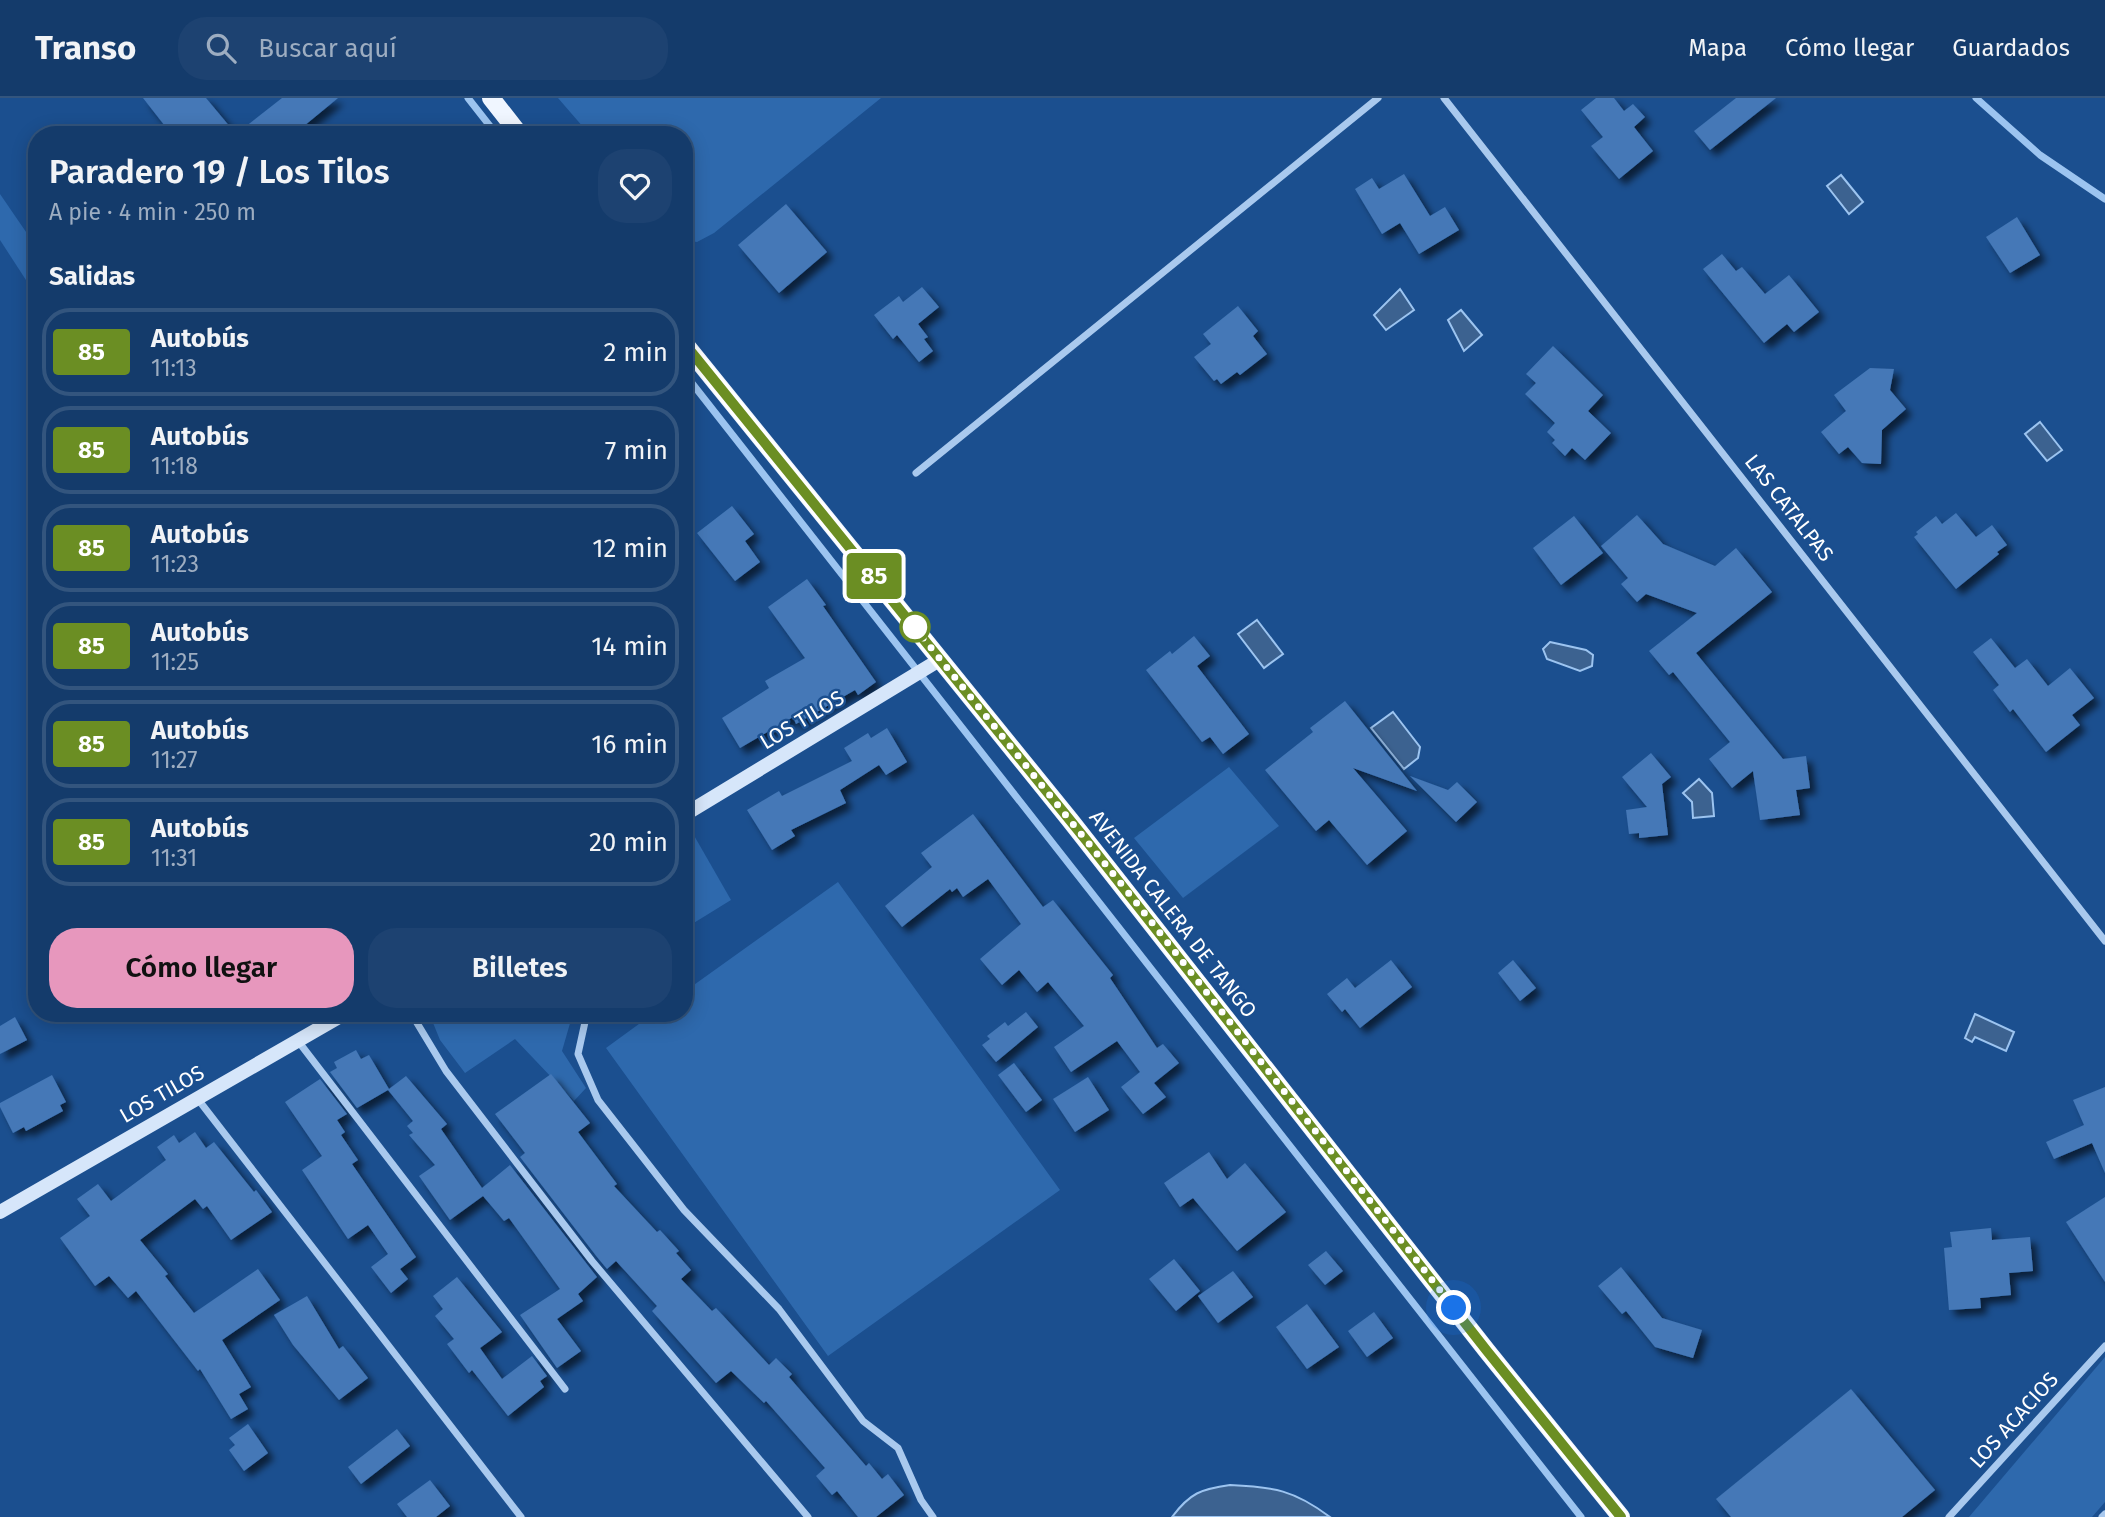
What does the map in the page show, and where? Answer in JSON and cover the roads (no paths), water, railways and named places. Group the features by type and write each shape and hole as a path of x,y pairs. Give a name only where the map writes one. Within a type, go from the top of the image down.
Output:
{"main road":[{"path":"491,98 513,126"},
{"name":"AVENIDA CALERA DE TANGO","path":"693,355 934,664 1621,1517"}],"street":[{"path":"916,473 1378,98"},
{"name":"LAS CATALPAS","path":"1444,98 2105,941"},
{"name":"LOS TILOS","path":"693,810 934,664"},
{"name":"LOS TILOS","path":"0,1212 331,1022"},
{"path":"416,1022 446,1071 592,1261 808,1517"},
{"path":"585,1022 578,1054 598,1100 684,1210 779,1309 863,1421 898,1448 921,1500 933,1517"},
{"path":"298,1041 565,1389"},
{"path":"197,1098 521,1517"},
{"name":"LOS ACACIOS","path":"1949,1517 2105,1346"}],"waterway":[{"path":"468,98 490,126"},
{"path":"1976,98 2040,155 2105,199"},
{"path":"693,384 1581,1517"}]}
